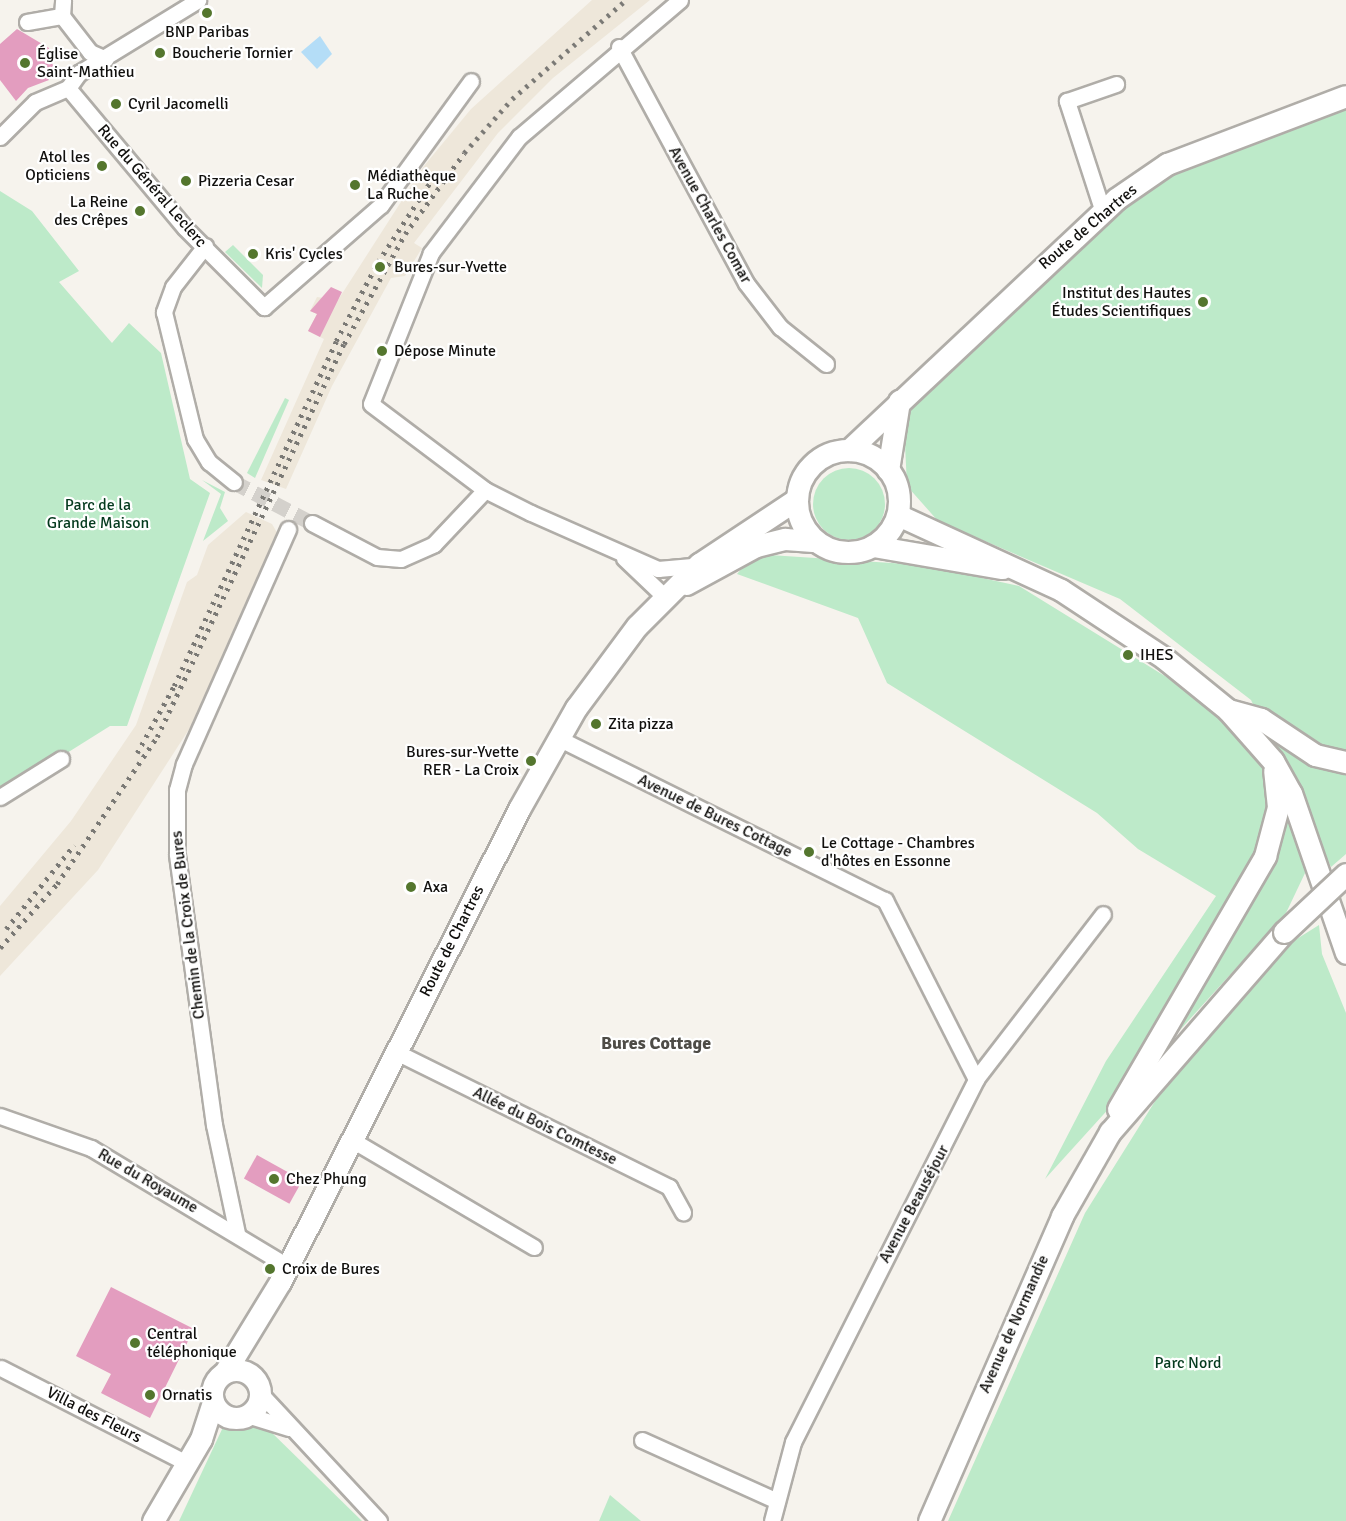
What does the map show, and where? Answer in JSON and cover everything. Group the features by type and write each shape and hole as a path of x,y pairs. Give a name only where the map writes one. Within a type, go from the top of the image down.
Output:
{"main road":[{"name":"Route de Chartres","path":"849,450 1103,212 1167,164 1346,96"},
{"path":"888,470 899,401"},
{"path":"873,546 898,515 898,491 888,470 871,456 849,450 819,459 804,477 797,499 801,522 816,541 848,552 873,546 979,568 1013,567"},
{"name":"Route de Chartres","path":"683,585 699,564 797,499"},
{"path":"898,515 1013,567 1097,613 1228,710 1273,761 1305,828 1346,953"},
{"name":"Route de Chartres","path":"225,1372 258,1322 558,738 616,652 666,598 683,585 756,546 785,539 816,541"},
{"path":"1228,710 1261,719 1314,755 1346,762"},
{"path":"1110,1132 1153,1044 1265,856 1278,807 1273,761"},
{"path":"1110,1132 1284,932 1346,874"},
{"name":"Avenue de Normandie","path":"929,1521 1057,1227 1110,1132"},
{"name":"Route de Chartres","path":"257,1386 258,1322"},
{"path":"153,1521 201,1439 213,1402 212,1388 225,1372 238,1370 257,1386 240,1416 201,1439"},
{"path":"213,1402 240,1416"},
{"path":"162,1521 170,1494"}],"street":[{"path":"0,137 35,102 68,88 79,74 106,60 198,0"},
{"path":"680,0 619,47 519,137 431,254 371,404 485,490 622,555 671,571 699,564"},
{"path":"27,22 63,8 90,52 106,60"},
{"name":"Avenue Charles Comar","path":"619,47 746,283 780,327 826,364"},
{"name":"Rue du Général Leclerc","path":"68,88 205,246 264,307 381,205 471,81"},
{"path":"1103,212 1068,101 1116,84"},
{"path":"205,246 172,287 164,312 195,439 209,462 234,482"},
{"path":"312,523 377,557 401,559 434,544 485,490"},
{"name":"Chemin de la Croix de Bures","path":"237,1233 210,1102 177,854 177,790 184,764 288,529"},
{"path":"622,555 666,598"},
{"name":"Avenue de Bures Cottage","path":"558,738 885,900 976,1079"},
{"path":"0,797 61,759"},
{"name":"Avenue Beauséjour","path":"772,1521 793,1442 976,1079 1104,914"},
{"name":"Allée du Bois Comtesse","path":"396,1052 669,1187 683,1212"},
{"name":"Rue du Royaume","path":"0,1116 91,1148 237,1233 287,1266"},
{"path":"352,1140 534,1247"},
{"name":"Villa des Fleurs","path":"1,1368 187,1462"},
{"path":"257,1386 289,1428 379,1521"},
{"path":"240,1416 289,1428"},
{"path":"642,1440 777,1501"}],"shaded area":[{"path":"592,0 650,0 553,78 498,133 414,243 422,248 405,276 391,278 332,386 286,489 261,480 324,339 308,331 317,314 310,311 317,297 338,300 424,166 471,109"},
{"path":"246,512 272,524 279,536 197,717 98,870 0,976 0,906 71,821 136,725 187,582 197,575 208,545"}],"green space":[{"name":"Institut des Hautes Études Scientifiques","path":"1346,106 1346,854 1331,867 1251,700 1120,599 938,521 907,486 904,424 921,390 1102,222 1174,170"},
{"name":"Parc de la Grande Maison","path":"0,191 32,211 79,271 59,282 112,343 129,323 161,353 190,479 210,493 127,726 110,726 0,795"},
{"path":"233,245 263,275 262,288 225,252"},
{"path":"285,398 289,400 255,478 247,473"},
{"path":"856,468 875,478 883,490 885,504 883,518 875,530 863,538 842,540 823,530 815,518 813,497 823,478 835,470"},
{"path":"202,480 225,492 220,508 228,521 203,541 221,494"},
{"path":"754,554 922,565 1019,586 1168,678 1263,749 1306,871 1286,913 1045,1179 1106,1061 1216,896 1138,849 1097,813 887,683 858,618 737,574"},
{"name":"Parc Nord","path":"1319,925 1322,954 1346,1013 1346,1521 948,1521 1085,1213 1174,1071 1284,947"},
{"path":"224,1425 264,1425 362,1521 179,1521"},
{"path":"610,1495 641,1521 599,1521"}],"water":[{"path":"320,36 332,54 317,69 301,52"}],"building":[{"name":"Église Saint-Mathieu","path":"17,29 49,48 53,66 46,73 49,80 28,88 16,101 0,80 0,44"},
{"path":"331,287 342,292 320,337 308,331 317,314 310,311"},
{"name":"Chez Phung","path":"257,1155 302,1180 289,1204 244,1179"},
{"name":"Central téléphonique","path":"111,1287 194,1329 150,1418 101,1393 111,1374 76,1356"}],"tunnel":[{"path":"234,482 312,523"}],"railway":[{"path":"0,948 57,884 157,737 344,344 405,234 464,153 512,99 626,0"},
{"path":"137,753 174,686 336,341 378,262 433,178"},
{"path":"6,929 74,845"}],"place":[{"name":"BNP Paribas","path":"207,13"},
{"name":"Boucherie Tornier","path":"160,53"},
{"name":"Église Saint-Mathieu","path":"25,63"},
{"name":"Cyril Jacomelli","path":"116,104"},
{"name":"Atol les Opticiens","path":"102,166"},
{"name":"Pizzeria Cesar","path":"186,181"},
{"name":"Médiathèque La Ruche","path":"355,185"},
{"name":"La Reine des Crêpes","path":"140,211"},
{"name":"Kris' Cycles","path":"253,254"},
{"name":"Bures-sur-Yvette","path":"380,267"},
{"name":"Institut des Hautes Études Scientifiques","path":"1203,302"},
{"name":"Dépose Minute","path":"382,351"},
{"name":"IHES","path":"1128,655"},
{"name":"Zita pizza","path":"596,724"},
{"name":"Bures-sur-Yvette RER - La Croix","path":"531,761"},
{"name":"Le Cottage - Chambres d'hôtes en Essonne","path":"809,852"},
{"name":"Axa","path":"411,887"},
{"name":"Chez Phung","path":"274,1179"},
{"name":"Croix de Bures","path":"270,1269"},
{"name":"Central téléphonique","path":"135,1343"},
{"name":"Ornatis","path":"150,1395"}],"district":[{"name":"Bures Cottage","path":"656,1043"}]}
